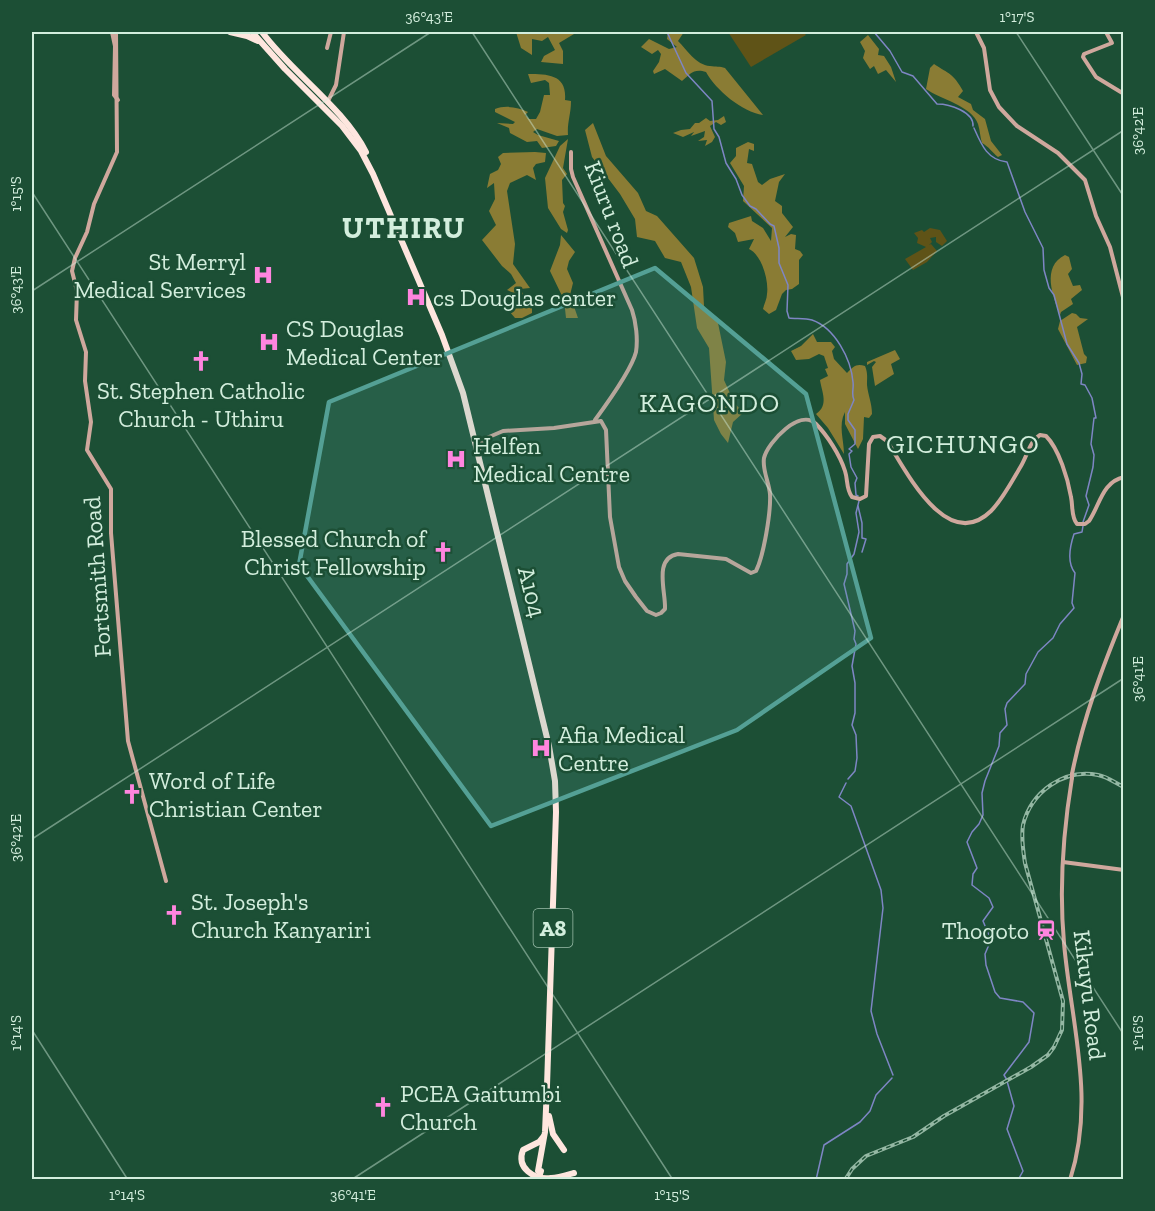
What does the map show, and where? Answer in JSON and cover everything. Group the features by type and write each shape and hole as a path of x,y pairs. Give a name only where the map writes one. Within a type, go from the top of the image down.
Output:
{"highway":[{"path":"230,32 261,43"},
{"name":"A8","path":"252,32 285,69 344,124"},
{"name":"A8","path":"262,32 344,124 369,159 454,358 476,435 487,487"},
{"name":"A8","path":"354,136 455,368 463,393 556,769 559,794 549,1106 537,1179"},
{"name":"A8","path":"539,702 554,768 556,793 543,1153"},
{"path":"540,1167 549,1144 555,1142 562,1148 551,1129 549,1106"},
{"path":"545,1132 539,1142 527,1147 521,1153 523,1167 528,1173 546,1178 574,1173"},
{"path":"527,1147 533,1147 539,1151 540,1167"}],"main road":[{"name":"Fortsmith Road","path":"114,32 118,100 116,155 94,204 87,232 73,265 77,291 75,315 85,348 85,381 91,422 87,441 88,452 111,489 111,533 128,741 166,881"},
{"path":"327,48 331,32"},
{"path":"329,99 336,85 345,32"},
{"path":"976,32 984,48 991,94 999,107 1017,126 1071,163 1086,180 1096,216 1110,247 1124,301"},
{"path":"1106,32 1112,43 1084,54 1083,57 1096,77 1124,94"},
{"path":"317,93 321,92 329,99 354,136"},
{"name":"Kiuru road","path":"571,152 573,177 633,313 636,351 595,421"},
{"path":"479,450 483,440 503,431 570,426 601,421 606,430 610,517 619,567 625,581 642,605 650,613 656,615 665,609 662,577 665,562 672,555 726,559 747,572 756,571 763,546 770,500 764,458 776,438 792,425 805,420 815,424 838,456 844,470 848,491 852,497 862,499 866,494 870,441 876,436 882,436 924,497 947,519 961,523 982,518 998,504 1034,440 1042,435 1048,438 1056,450 1067,480 1073,516 1077,524 1082,525 1089,521 1107,487 1124,477"},
{"path":"476,435 483,440"},
{"name":"Kikuyu Road","path":"1070,1179 1078,1143 1083,1091 1064,944 1063,862 1072,776 1087,710 1124,615"},
{"path":"1063,862 1124,870"}],"highlighted area":[{"path":"655,268 806,394 871,638 737,730 491,826 299,565 329,402"}],"shaded area":[{"path":"516,32 571,32 574,34 559,43 563,51 563,64 541,62 544,56 555,50 548,37 542,41 532,39 532,55 521,48"},
{"path":"668,32 684,32 678,41 688,53 700,63 725,68 763,115 747,110 730,99 716,86 706,72 695,71 682,81 665,69 654,74 653,71 661,54 658,50 652,54 641,47 649,39 669,49 677,47 667,39"},
{"path":"728,32 803,32 806,35 751,67"},
{"path":"868,35 879,49 878,55 884,56 891,67 896,82 886,70 878,74 874,66 870,69 863,58 865,51 860,42"},
{"path":"934,64 950,74 963,91 958,97 971,104 973,110 985,119 991,141 1002,155 998,157 982,143 978,124 969,112 926,89 930,68"},
{"path":"528,74 549,76 560,81 565,92 565,100 571,101 568,135 557,136 537,129 533,132 559,141 556,146 542,148 537,141 527,142 510,133 509,128 497,123 513,124 515,122 495,112 495,109 503,107 524,110 528,112 525,115 529,119 536,119 544,95 550,95 549,83 545,80 531,83"},
{"path":"724,116 726,122 721,125 716,122 710,126 715,137 705,146 707,140 698,141 704,137 705,131 691,136 694,132 683,137 673,133 690,129 695,123 706,118 710,121"},
{"path":"593,123 606,156 638,193 646,211 657,216 694,258 703,287 704,306 718,323 726,362 724,380 734,402 743,413 733,422 728,443 714,420 709,348 697,328 691,287 681,262 665,258 655,241 637,237 635,219 620,194 592,157 585,130"},
{"path":"568,139 563,168 567,174 562,180 565,206 563,212 567,233 561,229 548,208 545,178 560,146"},
{"path":"748,142 754,144 754,151 749,149 747,163 752,164 758,182 762,185 770,179 785,174 779,182 775,201 782,206 782,213 793,227 785,237 791,234 796,235 795,249 803,255 799,260 799,284 782,294 776,310 769,314 763,309 767,298 764,269 758,257 749,249 754,239 738,242 735,233 728,227 729,223 751,216 752,221 763,228 771,241 772,228 743,201 744,186 730,163 736,156 736,148"},
{"path":"503,153 546,153 545,162 536,164 533,168 536,180 527,175 510,183 507,191 515,244 513,264 530,288 520,289 524,295 525,304 532,305 532,313 522,318 515,318 509,311 515,304 516,294 507,290 516,283 482,240 496,225 489,211 495,199 494,183 487,188 490,174 498,170 501,164 498,157"},
{"path":"930,228 940,230 947,241 942,246 936,242 936,237 930,238 932,242 929,245 931,244 937,251 927,262 913,270 905,259 926,247 917,243 918,238 914,233 922,230 924,232"},
{"path":"561,235 575,252 567,269 573,283 570,295 578,318 566,318 564,300 550,271 560,245"},
{"path":"1065,255 1069,257 1072,269 1068,274 1073,286 1080,285 1082,290 1071,299 1073,304 1060,315 1052,291 1051,274 1058,260"},
{"path":"1072,313 1080,318 1088,319 1077,327 1084,354 1087,357 1086,363 1077,365 1058,329 1060,321"},
{"path":"813,334 817,342 831,342 835,347 832,351 834,359 847,373 857,365 865,366 867,371 872,414 869,418 864,417 863,439 858,449 845,424 845,412 842,427 844,454 828,428 816,414 824,403 820,380 828,376 824,356 819,354 809,359 796,360 791,351 801,346"},
{"path":"895,350 900,359 891,364 894,374 875,386 872,367 876,362 867,365 867,362"}],"waterway":[{"path":"667,32 686,73 712,101 714,129 719,137 726,163 742,195 750,206 774,226 779,248 779,263 788,285 789,318 809,319 820,324 835,337 845,354 853,382 854,400 848,420 855,430 855,444 849,449 852,451 849,454 851,467 857,478 855,483 858,496"},
{"path":"874,32 890,51 902,72 913,76 937,104 948,105 965,113 970,117 973,126"},
{"path":"974,128 990,155 1007,162 1025,212 1043,248 1044,270 1049,288 1054,295 1067,344 1079,363 1082,374 1081,384 1085,385 1092,398 1096,418 1094,418 1091,444 1094,455 1086,496 1089,505 1083,522"},
{"path":"848,779 855,771 857,758 856,735 852,725 855,713 855,683 852,666 856,644 844,584 847,564 854,554 859,532 856,513 859,501"},
{"path":"858,506 862,523 862,538 866,539 862,552"},
{"path":"1007,1080 1004,1075 1029,1042 1034,1013 1023,1002 1000,998 995,992 986,965 985,954 991,940 983,921 993,907 989,898 972,885 973,874 977,868 967,842 983,815 982,793 999,746 1000,733 1007,725 1005,709 1007,703 1025,684 1026,674 1038,652 1053,638 1060,624 1074,608 1072,603 1075,573 1072,569 1070,549 1074,534 1082,532 1083,526"},
{"path":"846,783 839,797 851,806 881,890 883,908 871,1011 877,1034 893,1075"},
{"path":"816,1180 824,1145 860,1122 870,1111 876,1095 892,1078"},
{"path":"1007,1081 1014,1106 1007,1129 1023,1171 1018,1180"}],"railway":[{"path":"845,1180 852,1169 866,1156 913,1137 944,1116 1031,1067 1048,1055 1054,1047 1062,1030 1063,1001 1025,863 1023,825 1033,802 1041,793 1061,779 1073,775 1098,775 1124,787"}],"place":[{"name":"St Merryl Medical Services","path":"263,275"},
{"name":"cs Douglas center","path":"416,297"},
{"name":"CS Douglas Medical Center","path":"269,342"},
{"name":"St. Stephen Catholic Church - Uthiru","path":"201,361"},
{"name":"Helfen Medical Centre","path":"456,459"},
{"name":"Blessed Church of Christ Fellowship","path":"443,552"},
{"name":"Afia Medical Centre","path":"541,748"},
{"name":"Word of Life Christian Center","path":"132,794"},
{"name":"St. Joseph's Church Kanyariri","path":"174,915"},
{"name":"Thogoto","path":"1046,930"},
{"name":"PCEA Gaitumbi Church","path":"383,1107"}],"district":[{"name":"UTHIRU","path":"404,228"},
{"name":"KAGONDO","path":"710,403"},
{"name":"GICHUNGO","path":"963,444"}]}
